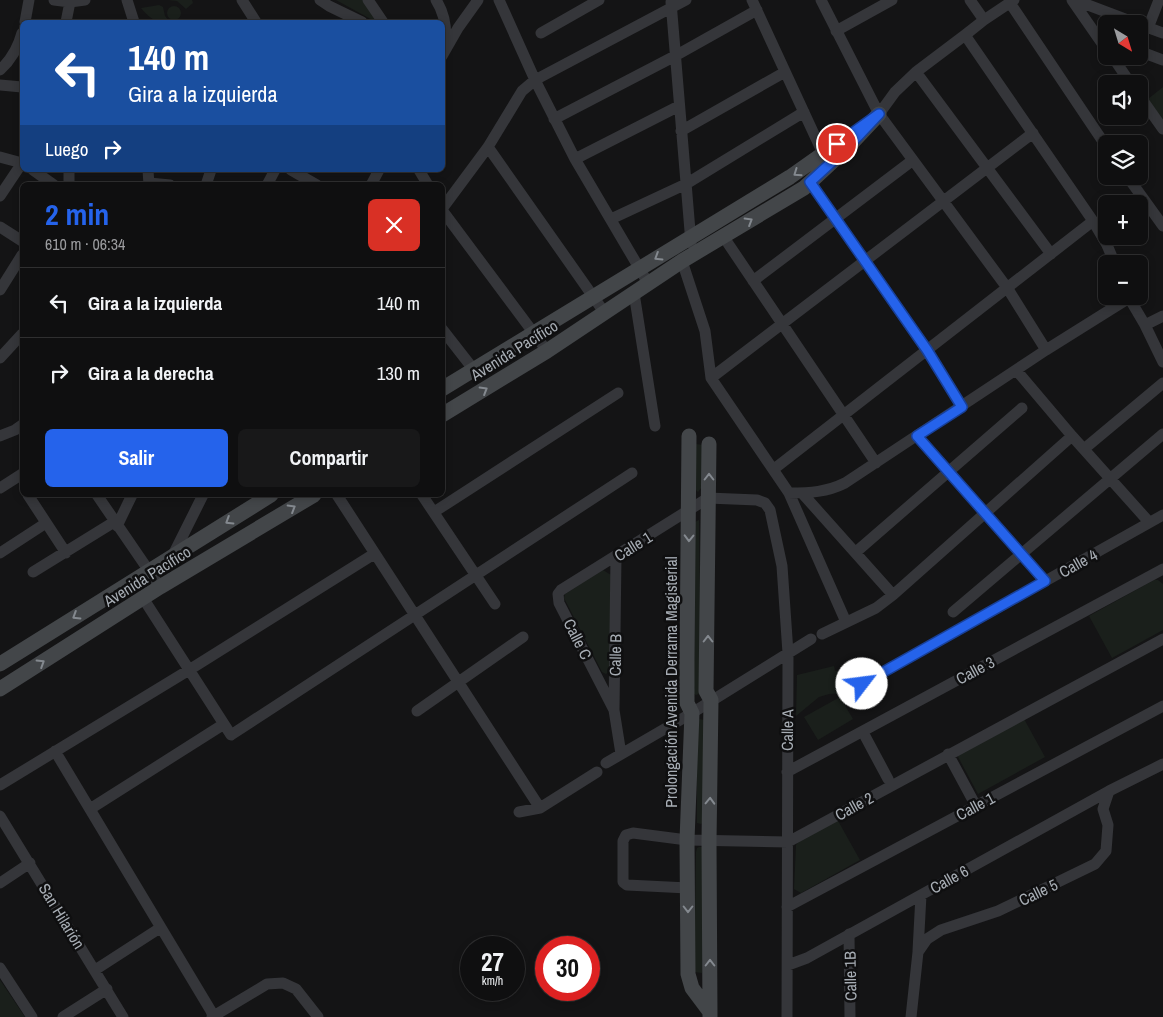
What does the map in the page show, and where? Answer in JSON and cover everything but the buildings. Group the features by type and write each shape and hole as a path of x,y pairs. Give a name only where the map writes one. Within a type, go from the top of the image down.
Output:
{"street":[{"path":"25,20 29,0"},
{"path":"54,0 70,2 86,0"},
{"path":"127,0 133,20"},
{"path":"242,0 255,20"},
{"path":"320,0 358,20"},
{"path":"368,0 382,20"},
{"path":"436,0 445,20"},
{"path":"445,52 458,28 478,0"},
{"path":"445,205 488,147 522,91 535,80 671,4 686,0"},
{"path":"821,0 879,114 1007,288 1046,350"},
{"path":"836,30 892,0"},
{"path":"970,0 984,20"},
{"path":"1073,0 1114,15"},
{"path":"1073,0 1098,33"},
{"path":"1148,15 1159,0"},
{"path":"554,119 675,56 754,5 826,159 879,114 895,92 916,72 1012,1 1099,135"},
{"path":"66,20 70,2"},
{"path":"503,2 535,80 554,119 575,159 648,283"},
{"path":"541,32 592,2"},
{"path":"671,4 691,236 687,258 705,331 711,378 789,493 846,622"},
{"path":"445,21 445,46"},
{"path":"1148,28 1163,34"},
{"path":"965,35 1093,221 1108,245 1112,255"},
{"path":"0,70 9,62 17,49 20,39"},
{"path":"1148,54 1163,60"},
{"path":"682,131 785,72"},
{"path":"916,72 1051,254"},
{"path":"0,85 20,87"},
{"path":"575,159 679,106"},
{"path":"1148,108 1163,129"},
{"path":"612,220 686,184 804,112"},
{"path":"711,378 1033,133"},
{"path":"488,147 604,312"},
{"path":"0,156 20,162"},
{"name":"Avenida Pacífico","path":"445,413 547,351 687,258 804,188 826,159"},
{"name":"Avenida Pacífico","path":"445,387 691,236 790,177 826,159"},
{"path":"753,281 913,160"},
{"path":"0,196 20,166"},
{"path":"36,172 50,182"},
{"path":"148,177 162,182"},
{"path":"810,182 927,350 962,407"},
{"path":"1133,185 1163,226"},
{"path":"445,213 547,351"},
{"path":"774,469 1093,221"},
{"path":"0,227 20,239"},
{"path":"723,236 876,463"},
{"path":"0,290 20,258"},
{"path":"634,293 655,426"},
{"path":"789,493 832,489 845,483 1116,305"},
{"path":"1134,305 1163,362"},
{"path":"1145,325 1163,317"},
{"path":"445,333 474,370"},
{"path":"0,358 20,336"},
{"path":"1017,370 1084,450 1149,522"},
{"path":"1084,450 1163,383"},
{"path":"434,512 618,393"},
{"path":"856,552 1022,408"},
{"path":"0,436 20,426"},
{"path":"953,612 1163,434"},
{"name":"Prolongación Avenida Derrama Magisterial","path":"689,436 686,661 687,704 692,713 687,840 688,974 692,988 710,1014"},
{"path":"917,436 1045,581"},
{"path":"606,763 692,713 817,636 876,608 1072,436"},
{"name":"Prolongación Avenida Derrama Magisterial","path":"709,444 708,662 706,691 711,700 709,842 710,1014"},
{"path":"143,598 231,735 632,473"},
{"path":"0,488 20,479"},
{"path":"802,493 893,595"},
{"path":"29,497 65,553"},
{"path":"97,497 160,587"},
{"path":"33,572 115,524 131,497"},
{"path":"173,555 202,497"},
{"name":"Avenida Pacífico","path":"0,664 268,497"},
{"name":"Avenida Pacífico","path":"0,689 160,587 311,497"},
{"path":"338,497 457,683 540,808"},
{"path":"423,497 495,604"},
{"name":"Calle 1","path":"558,594 561,590 708,498"},
{"name":"Calle A","path":"708,498 756,500 765,503 770,510 782,566 788,653 787,1017"},
{"name":"Calle 4","path":"862,684 1163,514"},
{"path":"0,553 46,523"},
{"path":"0,785 374,554"},
{"name":"Calle B","path":"616,556 614,710 621,754"},
{"name":"Calle 3","path":"787,772 1163,569"},
{"name":"Calle C","path":"558,594 559,603 614,710"},
{"path":"417,710 523,637"},
{"name":"Calle 2","path":"688,888 627,885 623,882 623,842 626,835 633,833 709,842 788,842 1163,639"},
{"name":"Calle 1","path":"788,907 1163,706"},
{"path":"90,810 224,724"},
{"path":"865,736 888,779"},
{"path":"56,751 160,928 212,1011 212,1017"},
{"path":"948,754 976,806"},
{"path":"1110,791 1163,764"},
{"path":"519,812 540,808 597,772"},
{"name":"Calle 6","path":"788,965 807,958 1110,791"},
{"name":"Calle 5","path":"918,952 927,939 941,930 998,911 1095,864 1106,851 1108,825 1103,809 1110,791"},
{"name":"San Hilarión","path":"0,816 30,862 123,1017"},
{"path":"0,883 30,862"},
{"path":"911,1017 918,952 921,895"},
{"path":"95,970 160,928"},
{"name":"Calle 1B","path":"849,934 850,1017"},
{"path":"0,968 32,1017"},
{"path":"212,1017 267,984 283,982 296,989 318,1017"},
{"path":"63,1017 107,989"}],"shaded area":[{"path":"168,0 192,0 193,3 186,9 177,1"},
{"path":"336,0 365,0 379,20 372,20"},
{"path":"159,5 163,7 168,20 156,20 141,8"},
{"path":"174,6 179,8 181,13 179,18 174,20 169,18 167,13 169,8"},
{"path":"1163,87 1163,121 1148,99"},
{"path":"696,444 703,445 702,487 698,492 695,489"},
{"path":"699,520 701,693 696,695 694,694 695,522"},
{"path":"603,570 611,575 610,670 606,674 602,672 564,598 565,594"},
{"path":"1154,580 1158,580 1163,584 1163,630 1112,658 1089,616"},
{"path":"834,666 835,671 841,670 846,693 829,694 819,697 796,716 797,675"},
{"path":"840,697 853,719 818,740 804,717"},
{"path":"1023,717 1045,757 978,794 957,755"},
{"path":"699,719 704,720 703,822 701,824 697,823 697,724"},
{"path":"837,819 860,860 801,893 794,889 796,845 799,841"},
{"path":"699,847 702,847 704,850 702,973 694,972 696,852"},
{"path":"0,980 25,1017 0,1017"}],"route":[{"path":"837,144 879,114 847,148 810,182 927,350 962,407 917,436 1045,581 862,684"}]}
